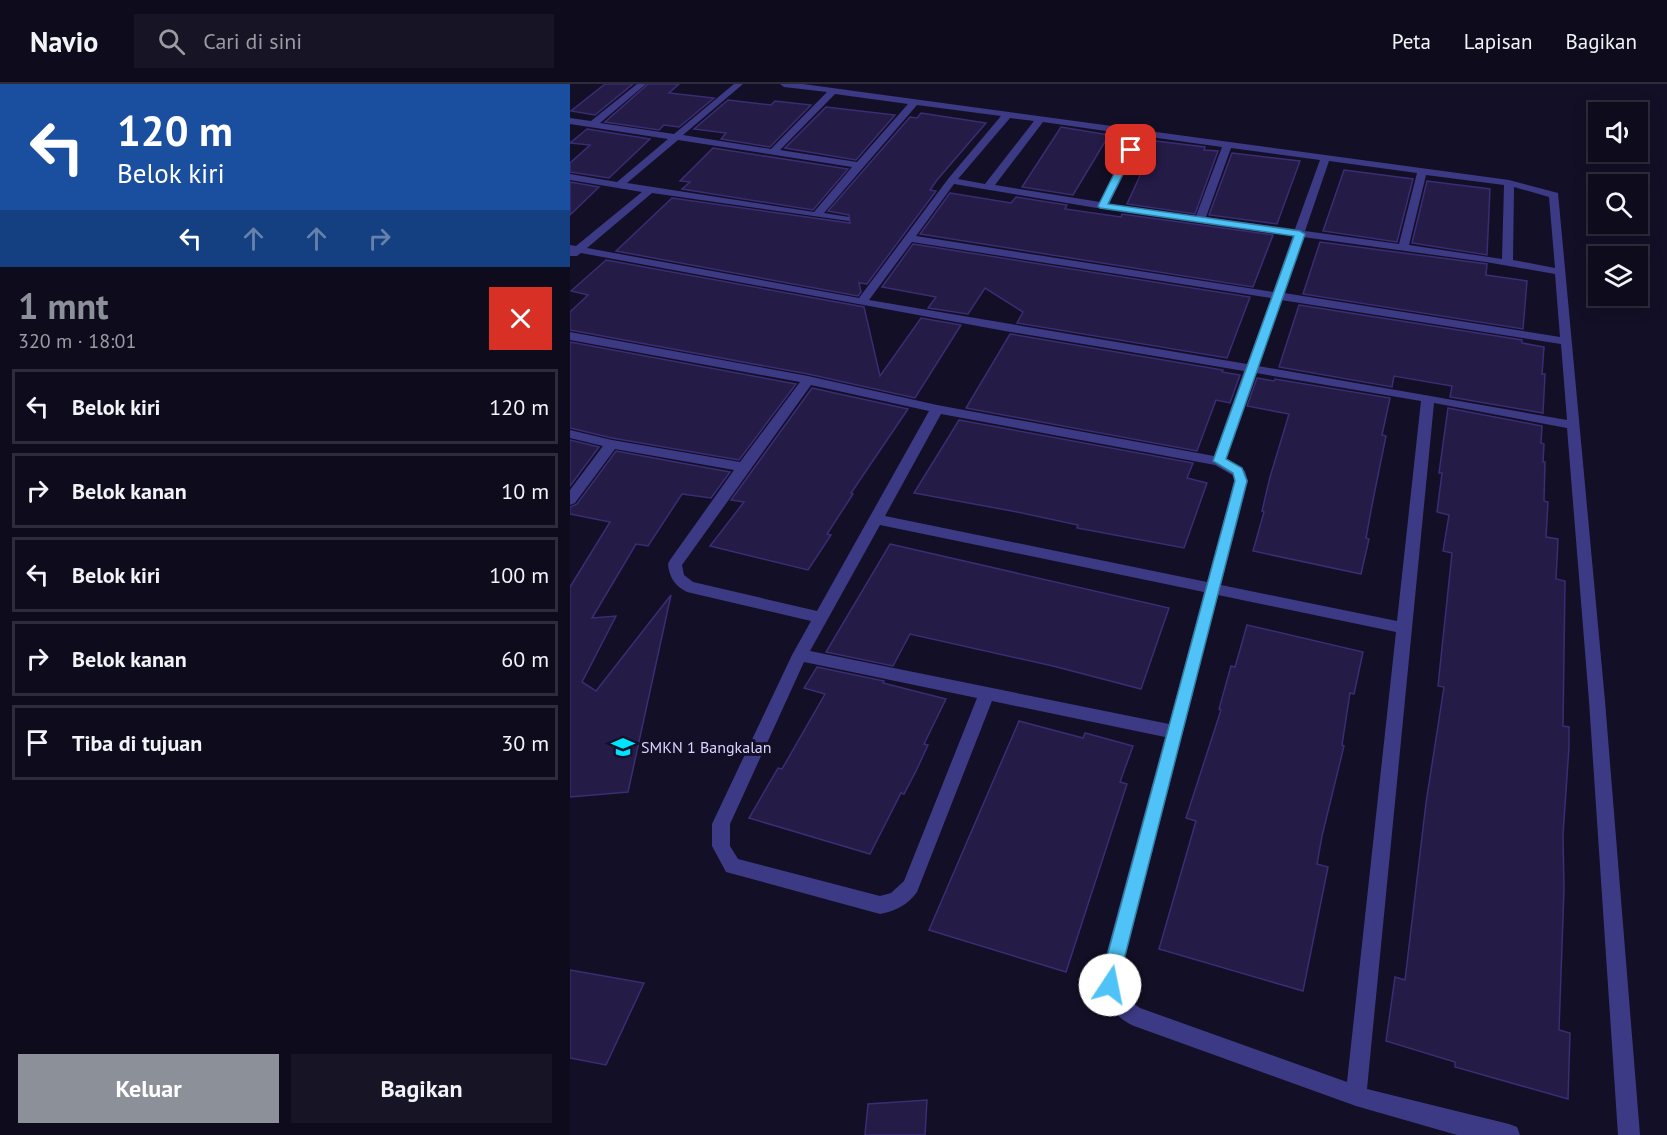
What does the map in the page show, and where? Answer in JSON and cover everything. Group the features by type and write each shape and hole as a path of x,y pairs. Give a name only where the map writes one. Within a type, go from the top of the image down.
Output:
{"street":[{"path":"593,124 642,84"},
{"path":"619,185 739,84"},
{"path":"784,84 1509,183 1554,195 1629,1135"},
{"path":"773,152 832,92"},
{"path":"817,215 915,101"},
{"path":"862,302 951,181 1008,114"},
{"path":"988,187 1041,118"},
{"path":"570,121 859,165"},
{"path":"1103,206 1140,132"},
{"path":"1200,220 1228,144"},
{"path":"1219,461 1326,158"},
{"path":"1403,249 1422,171"},
{"path":"570,177 845,219"},
{"path":"951,181 1103,206 1486,259 1560,272"},
{"path":"1506,264 1509,183"},
{"path":"573,252 650,190"},
{"path":"909,238 1566,340"},
{"path":"573,252 1574,425"},
{"path":"570,336 808,380 937,410 1219,461 1238,471 1241,481 1111,975 1110,985 1114,996 1122,1007 1134,1016 1356,1096 1466,1130 1509,1135"},
{"path":"808,380 675,564 677,576 682,583 692,588 821,618"},
{"path":"1356,1096 1428,398"},
{"path":"937,410 800,656 721,824 720,847 724,857 732,866 880,905 899,898 911,886 987,693"},
{"path":"570,434 612,444 744,467"},
{"path":"570,500 612,444"},
{"path":"876,519 1404,628"},
{"path":"800,656 1176,732"}],"building":[{"path":"605,84 633,84 595,115 571,111"},
{"path":"648,84 679,84 669,93 714,98 679,127 664,125 659,130 605,122"},
{"path":"728,100 771,105 775,101 811,105 770,147 721,139 726,133 694,129"},
{"path":"826,107 895,115 856,160 785,148"},
{"path":"921,113 986,123 937,180 930,190 936,191 867,284 859,283 861,292 858,296 616,251 672,198 850,223 849,215 828,211 910,117 917,118"},
{"path":"1061,127 1109,135 1073,195 1022,187"},
{"path":"587,129 650,139 609,178 570,172 570,163 590,145 570,143"},
{"path":"1156,141 1205,147 1204,150 1218,151 1195,214 1127,204"},
{"path":"713,148 848,169 813,210 682,189 690,182 680,181"},
{"path":"1232,153 1300,161 1277,224 1209,215"},
{"path":"1344,170 1413,179 1397,242 1323,231"},
{"path":"1427,181 1490,189 1487,255 1412,243"},
{"path":"570,182 599,187 570,215"},
{"path":"950,193 1011,203 1016,197 1067,205 1065,209 1121,217 1122,214 1273,235 1253,287 920,234"},
{"path":"1320,242 1487,264 1486,275 1527,281 1523,329 1303,294"},
{"path":"913,244 1250,297 1227,358 1017,323 1023,312 985,288 968,314 928,308 936,297 882,287"},
{"path":"606,260 864,307 880,376 921,318 961,325 915,398 808,374 570,330 570,312 588,295 571,291"},
{"path":"1299,305 1522,340 1522,343 1544,347 1543,413 1450,397 1452,386 1394,376 1392,387 1279,367"},
{"path":"1010,334 1223,370 1222,372 1240,375 1230,403 1216,400 1197,451 966,408"},
{"path":"570,342 796,384 739,460 612,438 570,428"},
{"path":"1257,378 1390,398 1382,435 1386,436 1361,574 1253,551 1264,512 1262,511 1270,477 1289,414 1247,406"},
{"path":"812,388 908,409 851,493 853,494 827,534 831,535 808,570 710,546 744,502 731,500"},
{"path":"1448,408 1542,426 1541,443 1544,444 1543,462 1545,462 1544,501 1548,502 1546,537 1558,539 1556,579 1565,581 1563,726 1569,727 1569,747 1563,835 1564,889 1559,1030 1570,1033 1568,1099 1455,1067 1455,1062 1386,1041 1395,977 1405,980 1426,803 1444,687 1438,686 1452,553 1443,551 1449,515 1437,512 1442,473 1439,473"},
{"path":"959,420 1193,463 1187,478 1207,483 1184,548 1077,528 1078,525 1012,511 914,493"},
{"path":"570,440 599,447 570,486"},
{"path":"616,451 730,472 711,498 682,494 648,546 636,544 592,618 616,616 582,682 596,691 671,595 628,792 570,797 570,587 610,522 570,514 570,507 577,504"},
{"path":"890,544 1169,608 1141,689 1053,666 910,634 893,666 826,652"},
{"path":"1247,625 1363,652 1354,694 1350,693 1342,745 1344,746 1317,864 1328,867 1303,991 1159,949 1196,821 1186,818 1221,710 1219,709 1231,666 1235,667"},
{"path":"817,667 884,681 883,683 946,699 924,744 928,745 916,771 904,794 901,793 870,854 749,818 778,768 782,769 825,694 804,688"},
{"path":"1019,721 1083,738 1085,733 1133,746 1120,782 1127,784 1066,972 929,930"},
{"path":"570,970 644,983 606,1065 570,1058"},
{"path":"927,1100 925,1135 865,1135 868,1104"}],"place":[{"name":"SMKN 1 Bangkalan","path":"623,747"}],"route":[{"path":"1110,985 1241,481 1238,471 1219,461 1300,234 1103,206 1131,150"}]}
